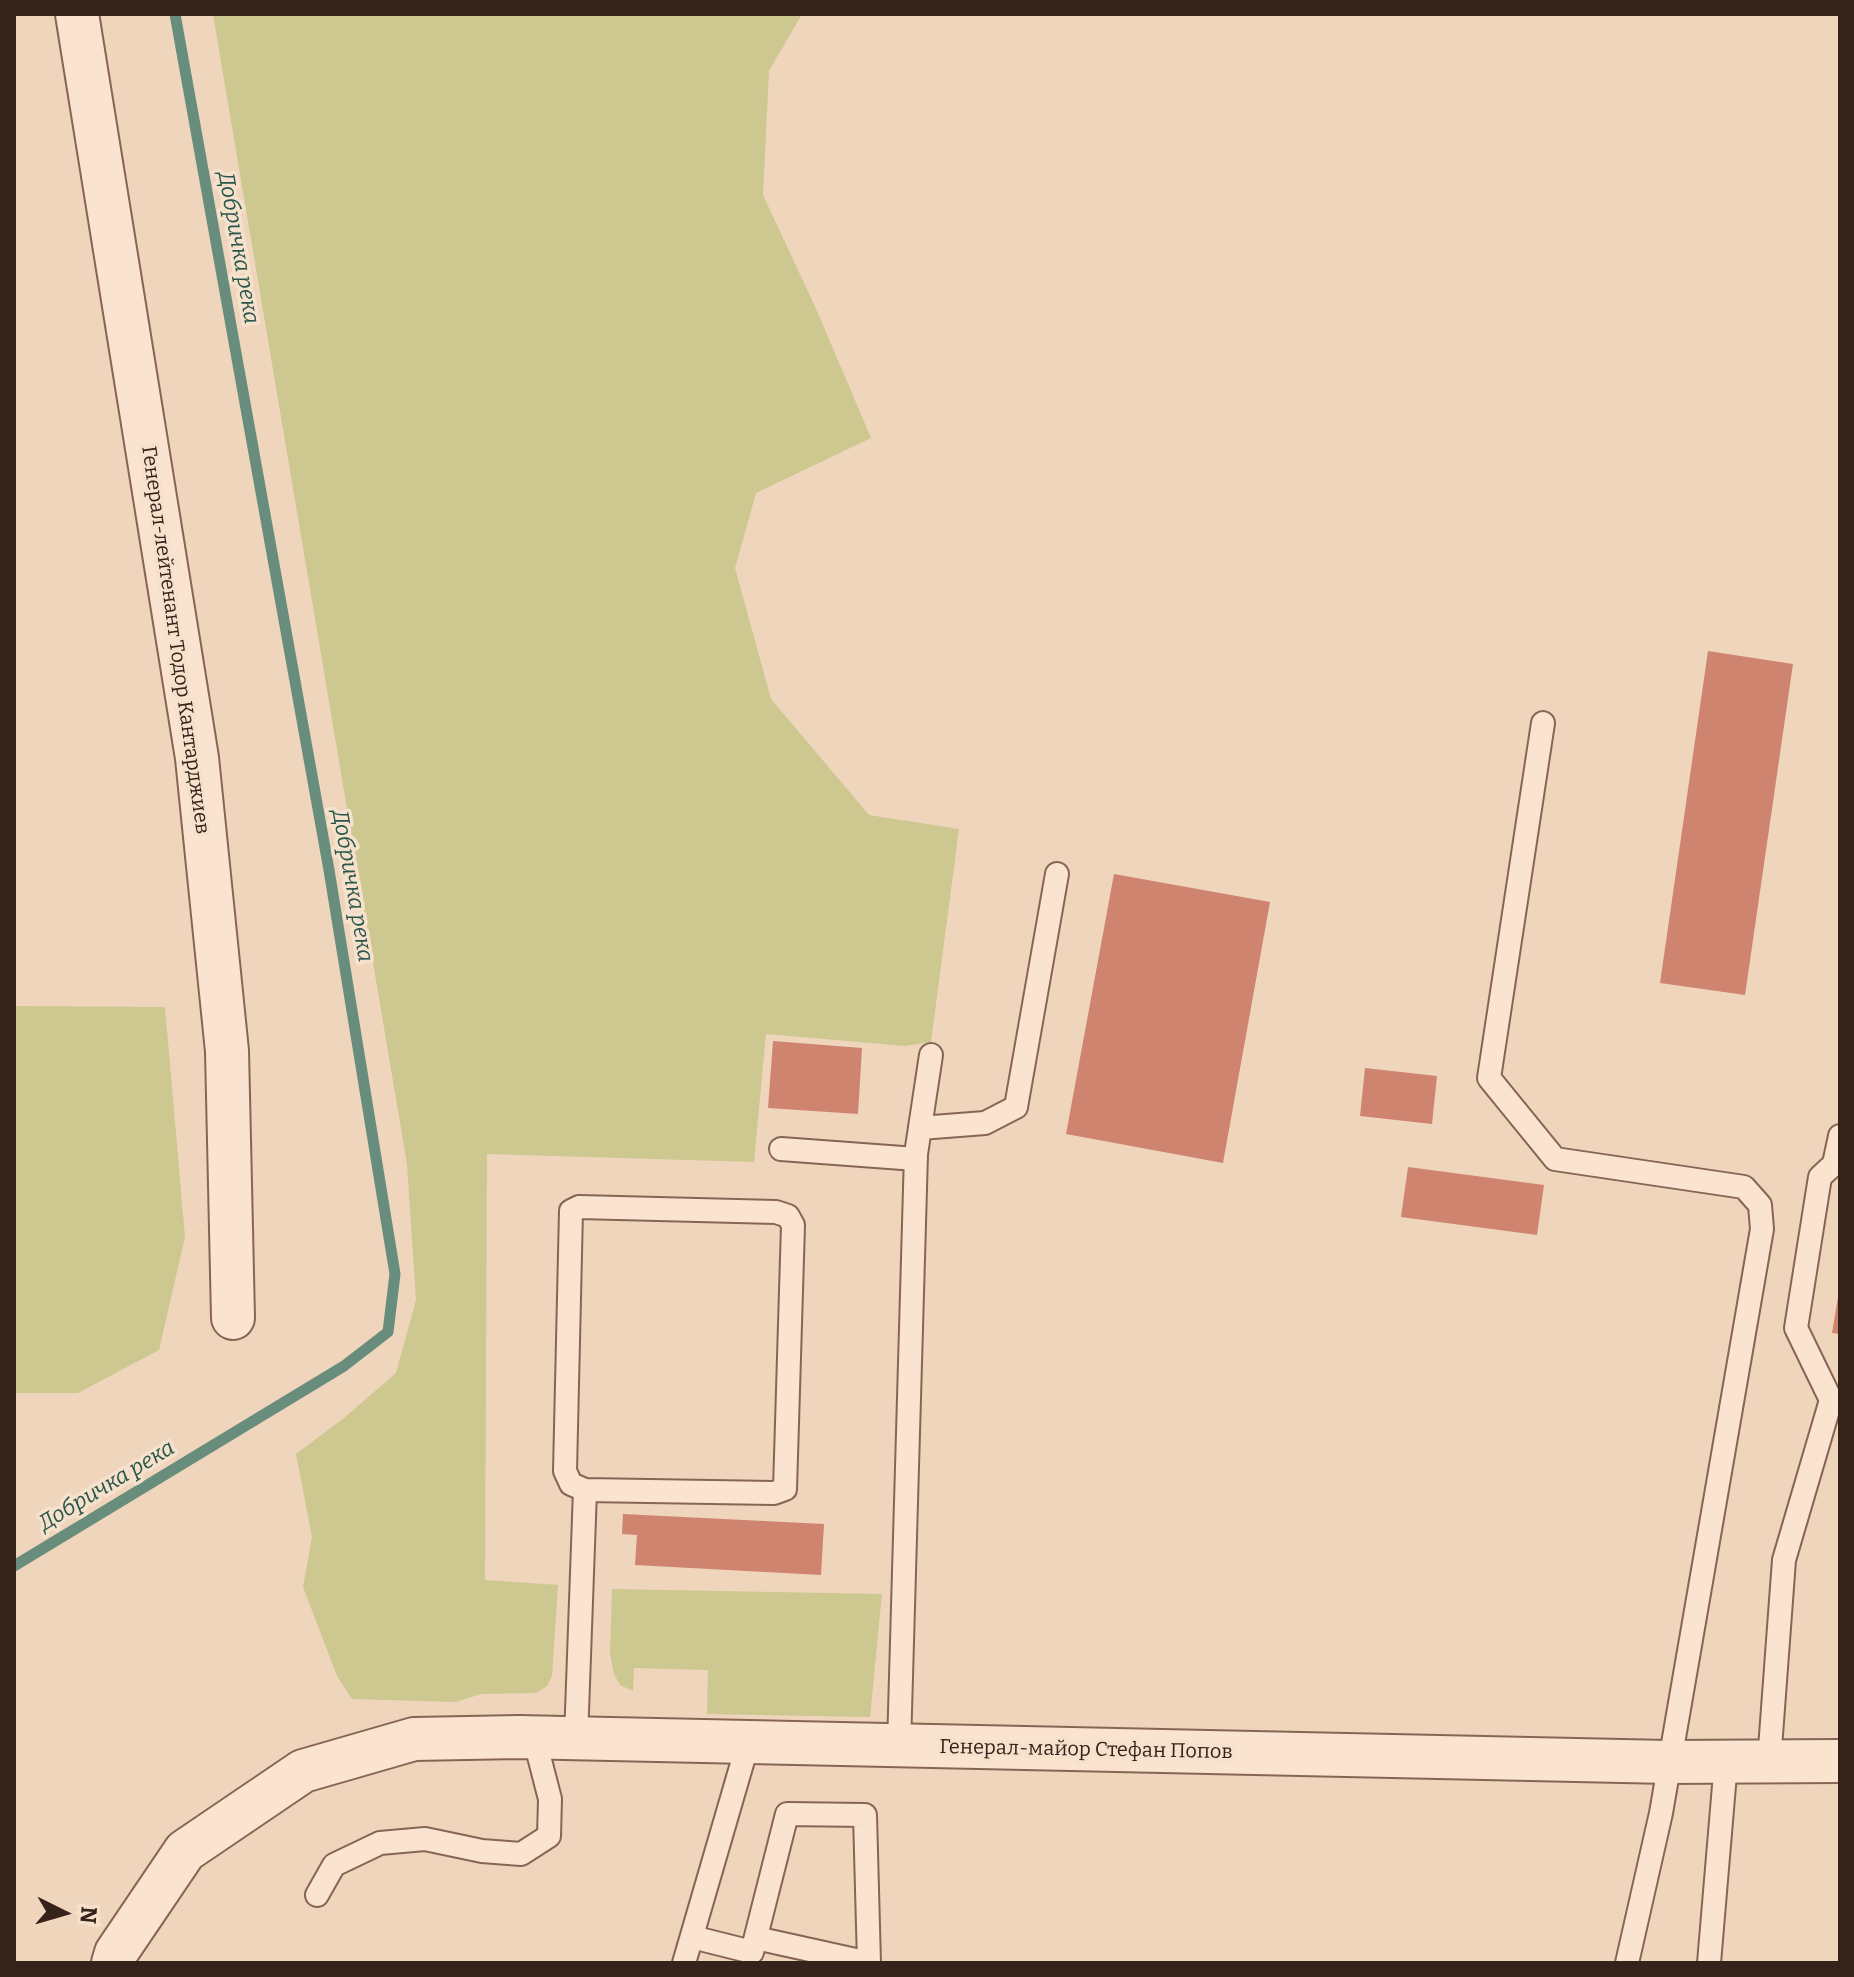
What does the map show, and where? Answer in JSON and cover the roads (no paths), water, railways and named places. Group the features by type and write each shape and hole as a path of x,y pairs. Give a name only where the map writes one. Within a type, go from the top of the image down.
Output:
{"street":[{"name":"Генерал-лейтенант Тодор Кантарджиев","path":"77,14 197,758 227,1051 233,1318"},
{"name":"Генерал-майор Стефан Попов","path":"113,1963 116,1953 185,1851 303,1771 414,1739 534,1737 1668,1762 1840,1761"}],"lane":[{"path":"1543,723 1489,1078 1555,1159 1744,1187 1760,1205 1762,1229 1661,1813 1627,1963"},
{"path":"920,1128 985,1123 1016,1107 1057,874"},
{"path":"899,1746 916,1159 931,1055"},
{"path":"1769,1762 1784,1560 1835,1401 1796,1328 1820,1177 1837,1164 1840,1136"},
{"path":"781,1149 916,1159"},
{"path":"579,1207 776,1212 788,1216 793,1225 788,1476 785,1489 774,1493 585,1490 571,1484 565,1471 571,1211 579,1207"},
{"path":"576,1739 584,1587 585,1490"},
{"path":"317,1895 334,1865 380,1843 425,1839 482,1851 521,1854 549,1836 550,1799 534,1737"},
{"path":"684,1963 748,1743"},
{"path":"1709,1963 1726,1762"},
{"path":"692,1937 752,1952 787,1814 865,1815 869,1963 756,1938"}],"waterway":[{"name":"Добричка река","path":"14,1566 344,1366 388,1332 395,1274 329,870 175,14"}]}
